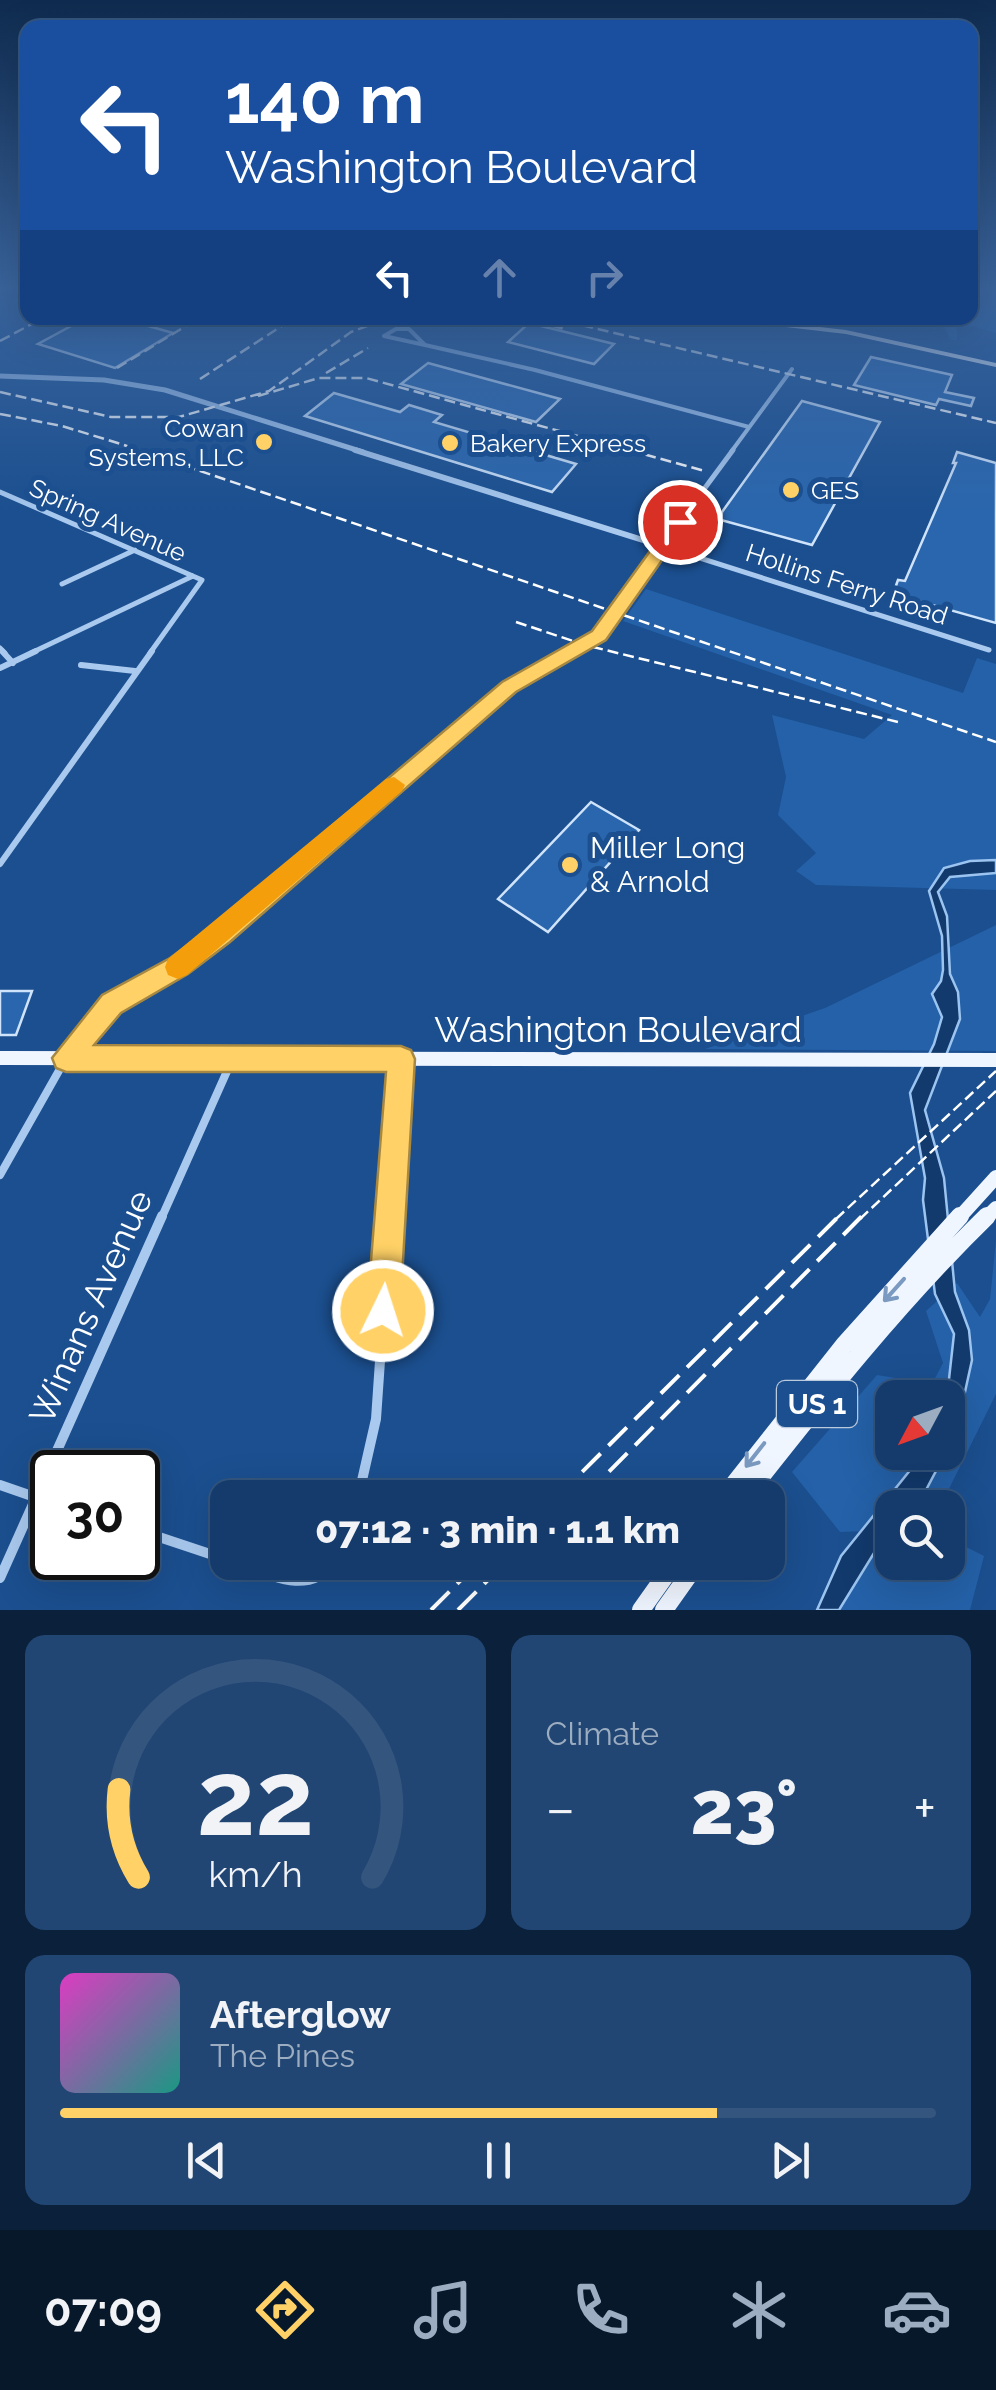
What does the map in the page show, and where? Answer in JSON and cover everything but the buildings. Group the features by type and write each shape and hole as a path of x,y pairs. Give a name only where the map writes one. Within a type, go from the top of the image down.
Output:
{"main road":[{"name":"Washington Boulevard","path":"0,1058 996,1060"},
{"name":"US 1","path":"736,1480 844,1345 996,1177"},
{"name":"US 1","path":"758,1480 856,1356 955,1246 996,1208"},
{"path":"641,1610 663,1580"},
{"path":"664,1610 685,1580"}],"street":[{"path":"517,365 749,427"},
{"path":"0,1175 66,1058 112,1004 179,966 221,934 509,687 599,636 792,369"},
{"name":"Hollins Ferry Road","path":"0,376 104,380 165,390 988,650"},
{"name":"Spring Avenue","path":"0,492 202,580 136,671"},
{"path":"0,504 15,498"},
{"path":"62,584 136,550"},
{"path":"0,668 193,576"},
{"path":"0,648 14,663"},
{"path":"0,864 136,671 80,665"},
{"name":"Winans Avenue","path":"57,1450 232,1059"},
{"path":"362,1480 376,1419 401,1059"},
{"path":"0,1485 30,1496"},
{"name":"Winans Avenue","path":"0,1578 30,1511"},
{"path":"160,1537 210,1554"},
{"path":"289,1580 301,1584 318,1580"}],"shaded area":[{"path":"646,589 963,693 977,658 996,664 996,890 816,885 796,871 816,853 778,815 786,777 772,715 864,739 892,715 623,621"},
{"path":"996,860 996,873 950,877 938,892 947,916 950,974 958,992 960,1019 925,1110 944,1178 955,1292 969,1330 972,1360 965,1392 965,1380 949,1380 954,1334 935,1294 923,1200 925,1178 910,1093 934,1044 942,1017 932,994 943,970 942,936 929,891 944,868"},
{"path":"996,925 996,1051 705,1049 825,1008"},
{"path":"996,1240 996,1394 965,1457 965,1380 934,1380 943,1363 926,1311 957,1283 980,1317 990,1299"},
{"path":"877,1375 908,1380 875,1380 875,1470 958,1470 948,1490 875,1490 875,1580 965,1580 965,1546 984,1556 970,1610 824,1610 869,1531 840,1532 792,1472"},
{"path":"910,1470 937,1470 926,1490 894,1490"},
{"path":"875,1514 875,1552 839,1610 817,1610 841,1556"}],"railway":[{"path":"117,368 122,365"},
{"path":"200,379 221,365"},
{"path":"0,392 111,417 179,417 269,391 305,365"},
{"path":"326,373 339,365"},
{"path":"751,365 996,423"},
{"path":"258,396 319,378 366,378 705,471"},
{"path":"0,414 62,426 121,444 996,742"},
{"path":"516,622 585,645 902,723"},
{"path":"836,1219 996,1071"},
{"path":"860,1219 996,1091"},
{"path":"574,1480 839,1216"},
{"path":"601,1480 862,1216"},
{"path":"431,1610 461,1580"},
{"path":"458,1610 488,1580"}],"slow traffic":[{"path":"178,967 394,785"}],"place":[{"name":"Cowan Systems, LLC","path":"264,442"},
{"name":"Bakery Express","path":"450,443"},
{"name":"GES","path":"791,490"},
{"name":"Miller Long & Arnold","path":"570,865"}],"route":[{"path":"383,1311 401,1059 66,1058 100,1014 125,995 179,966 221,934 509,687 599,636 680,522"}]}
